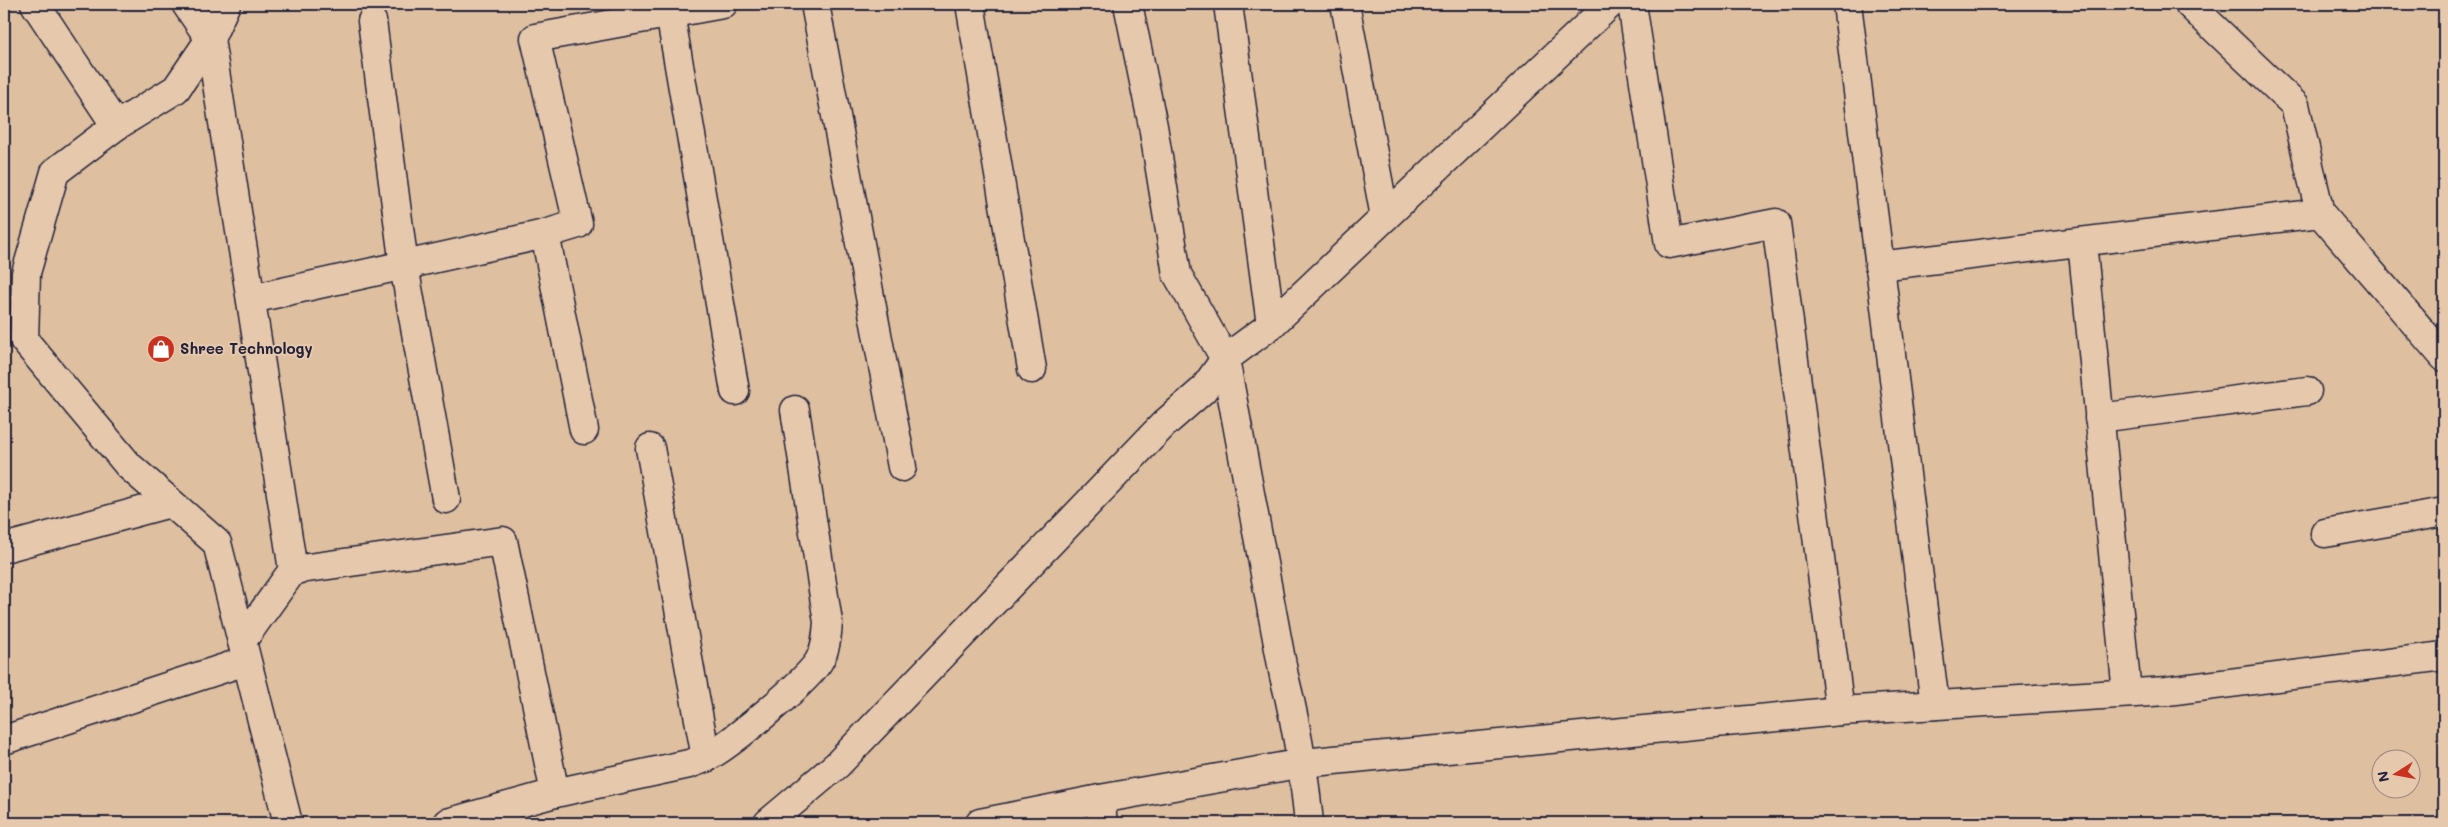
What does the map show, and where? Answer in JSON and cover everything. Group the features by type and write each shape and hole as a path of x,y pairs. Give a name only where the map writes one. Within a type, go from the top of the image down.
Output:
{"street":[{"path":"35,4 116,126"},
{"path":"4,740 244,651 293,570 210,39 186,4"},
{"path":"24,340 26,273 55,172 116,126 176,89 210,39 226,4"},
{"path":"251,299 545,234 578,224 535,38 722,4"},
{"path":"815,4 902,467"},
{"path":"970,4 1032,369"},
{"path":"1128,4 1153,126 1177,274 1225,359 1282,667 1303,762 1309,823"},
{"path":"1228,4 1271,325"},
{"path":"1346,4 1385,217"},
{"path":"768,823 837,765 1164,424 1203,390 1225,359 1271,325 1610,4"},
{"path":"1632,4 1669,244 1776,223 1840,711"},
{"path":"1847,4 1935,705"},
{"path":"2190,4 2296,105 2320,213 2444,357"},
{"path":"670,14 736,391"},
{"path":"372,21 404,266 446,499"},
{"path":"1879,266 2320,213"},
{"path":"545,234 584,430"},
{"path":"2082,242 2127,693"},
{"path":"4,320 24,340 129,466 217,543 288,823"},
{"path":"2099,418 2307,391"},
{"path":"447,823 555,793 689,764 706,758 724,746 806,678 820,661 826,644 828,622 795,410"},
{"path":"650,448 706,758"},
{"path":"4,548 170,502"},
{"path":"2325,533 2444,512"},
{"path":"293,570 503,541 555,793"},
{"path":"980,823 1101,811 1303,762 1840,711 2167,691 2444,656"}],"place":[{"name":"Shree Technology","path":"161,349"}]}
